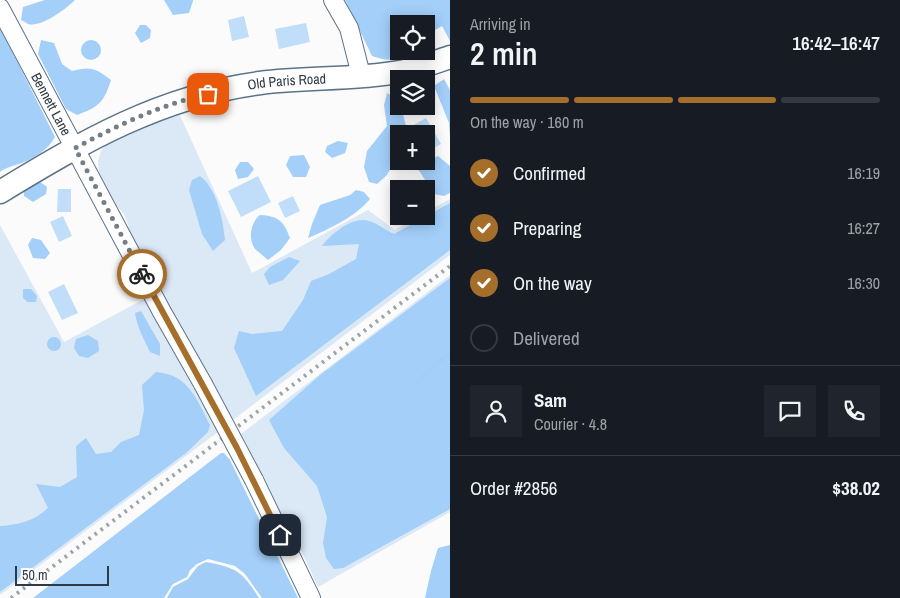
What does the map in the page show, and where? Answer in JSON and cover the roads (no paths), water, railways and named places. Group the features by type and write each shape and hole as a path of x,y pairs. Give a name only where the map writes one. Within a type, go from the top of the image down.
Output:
{"main road":[{"name":"Old Paris Road","path":"0,192 75,148 144,114 194,97 260,83 399,72 450,57"}],"street":[{"path":"333,0 349,28 362,75"},
{"name":"Bennett Lane","path":"0,8 254,480 311,598"}],"waterway":[{"path":"416,383 437,363 450,354"}],"railway":[{"path":"11,598 450,266"}]}
